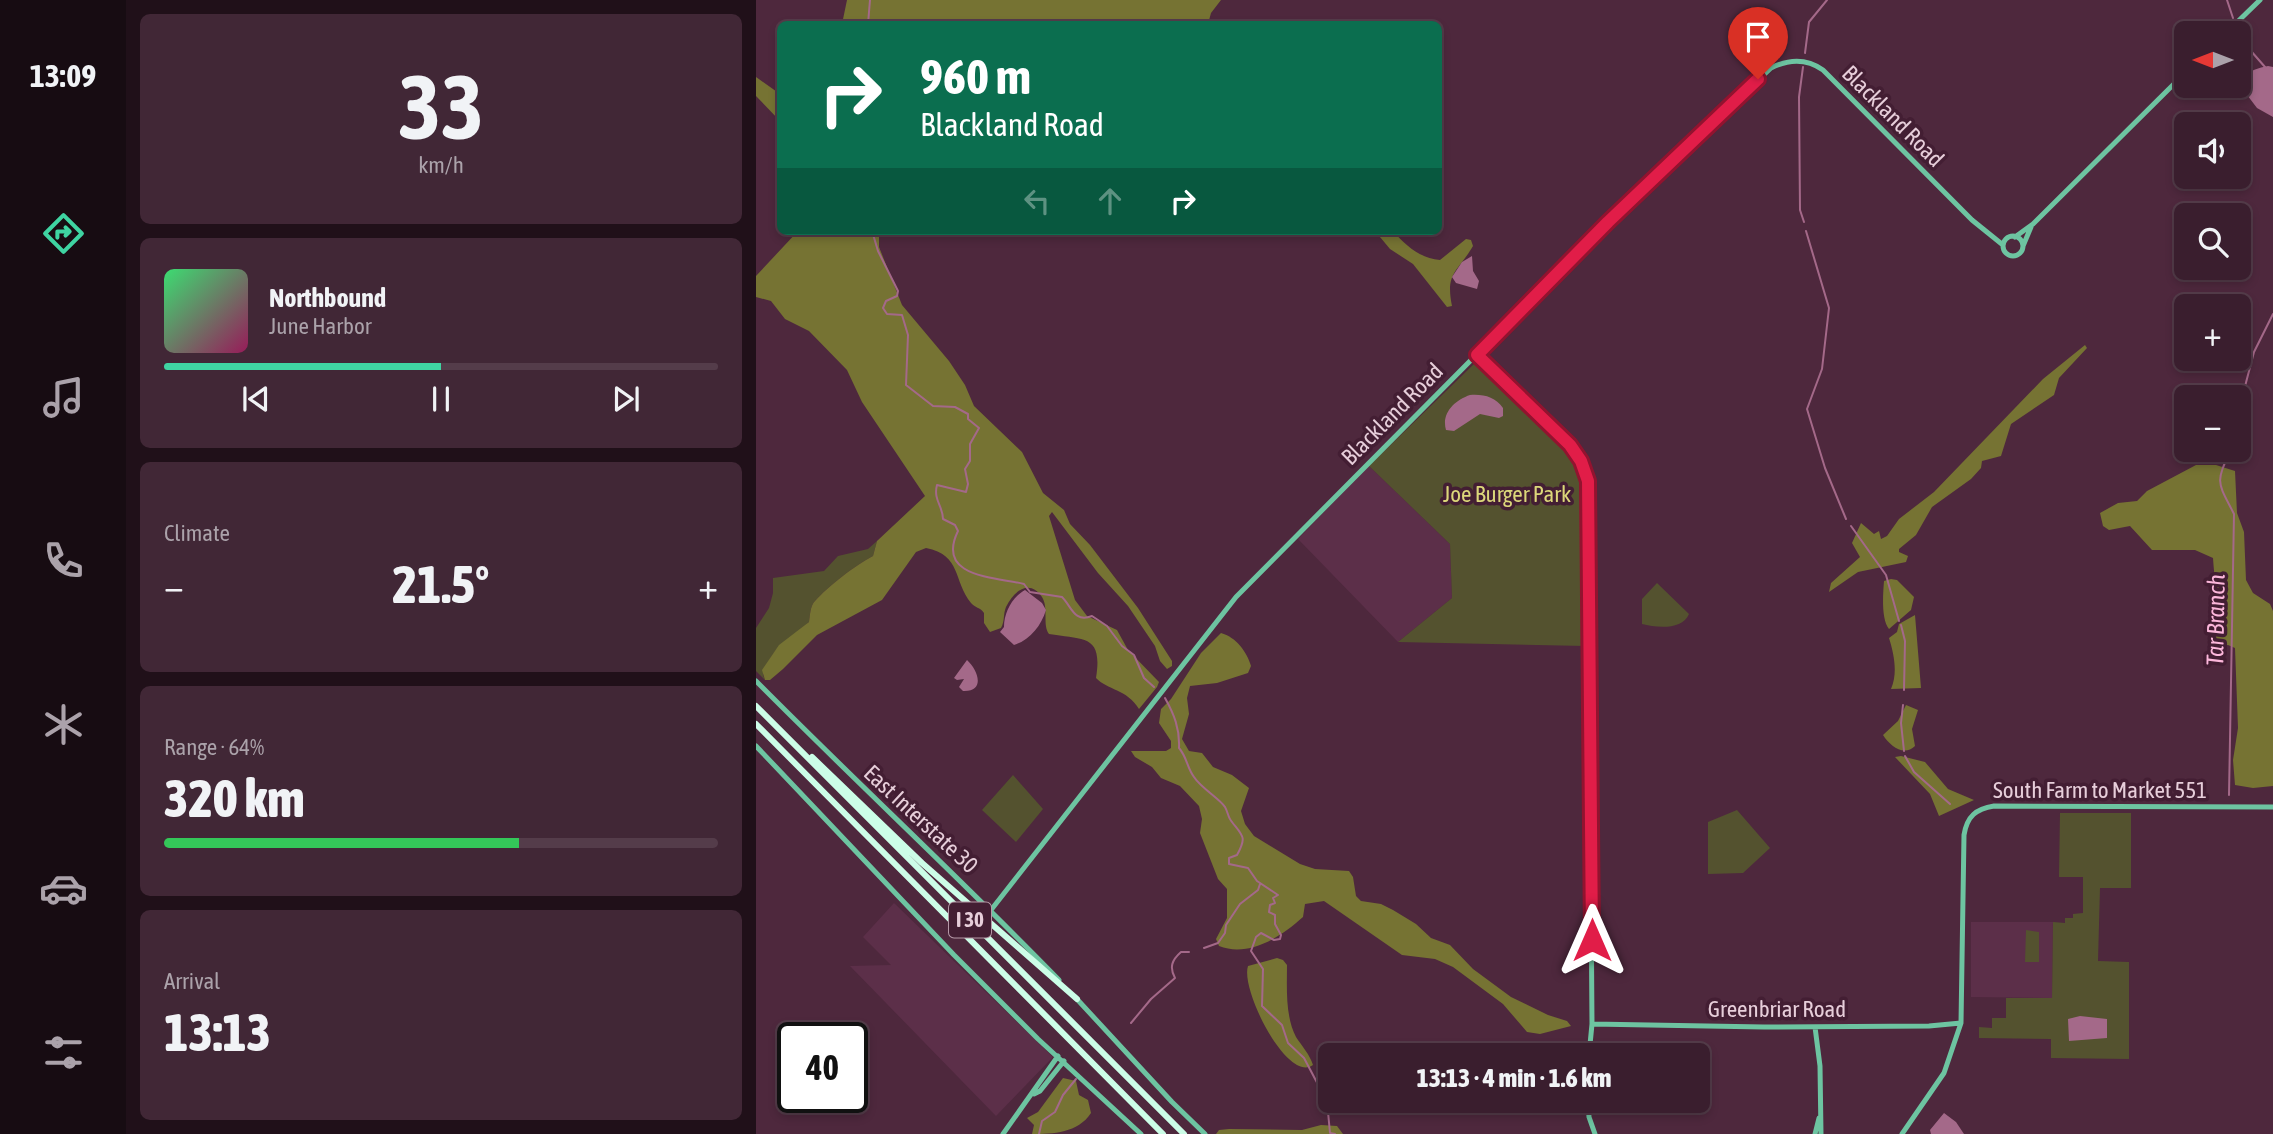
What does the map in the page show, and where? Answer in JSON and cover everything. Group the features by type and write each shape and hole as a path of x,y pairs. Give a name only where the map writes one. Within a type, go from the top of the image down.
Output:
{"highway":[{"path":"756,706 922,863 1077,999"},
{"name":"I 30","path":"756,706 1184,1134"},
{"name":"I 30","path":"756,724 1163,1134"}],"street":[{"path":"2238,21 2260,0"},
{"name":"Blackland Road","path":"991,910 1223,611 1477,355 1767,71 1784,62 1807,62 1823,70 1972,220 2003,245"},
{"path":"2033,224 2020,254 2014,256 2005,253 2003,245 2033,224 2174,84"},
{"path":"1992,235 2012,237 2023,246"},
{"path":"1477,355 1570,445 1581,461 1588,481 1590,1043"},
{"name":"East Interstate 30","path":"756,681 861,787 934,853 991,910 1205,1134"},
{"path":"756,746 954,955 1141,1134"},
{"name":"South Farm to Market 551","path":"1902,1134 1944,1073 1961,1023 1964,835 1965,825 1973,813 1994,806 2273,807"},
{"name":"Greenbriar Road","path":"1592,1024 1815,1027 1961,1023"},
{"path":"1815,1027 1820,1066 1821,1134"},
{"path":"1003,1134 1034,1094 1036,1086 1061,1059"},
{"path":"1815,1134 1821,1112"},
{"path":"1589,1113 1595,1134"}],"shaded area":[{"path":"847,0 1221,0 1211,13 1209,21 843,21"},
{"path":"2273,67 2273,117 2257,108 2249,98 2251,72"},
{"path":"756,77 777,92 777,118 756,96"},
{"path":"794,235 879,235 879,247 902,305 949,361 965,385 974,406 1022,452 1043,493 1064,510 1070,524 1090,545 1138,608 1172,661 1172,666 1167,669 1128,606 1098,573 1052,512 1049,516 1075,600 1087,616 1117,630 1128,650 1159,682 1139,709 1129,697 1096,678 1097,653 1093,646 1081,639 1049,634 1044,601 1037,592 1027,588 1013,596 1006,607 1001,628 990,632 984,623 984,613 965,595 946,556 926,548 916,552 882,600 817,635 783,669 770,680 765,680 762,670 779,645 809,622 815,601 842,576 873,556 877,541 925,496 862,402 847,370 809,331 785,319 771,301 756,297 756,276"},
{"path":"1378,235 1397,235 1426,257 1440,260 1466,239 1471,240 1473,246 1452,279 1452,306 1447,307 1413,264 1390,249"},
{"path":"1472,256 1473,271 1479,281 1477,289 1456,283 1452,277 1462,262"},
{"path":"2085,345 2087,348 2059,378 2054,395 2011,424 2001,456 1982,461 1981,468 1971,479 1932,507 1916,535 1899,549 1899,552 1908,556 1906,562 1858,572 1829,592 1831,583 1860,557 1852,543 1861,523 1874,534 1879,531 1881,539 1887,536 1899,519 1934,492 2043,379"},
{"path":"1470,395 1493,399 1503,408 1503,416 1499,418 1480,414 1454,431 1446,430 1446,418 1450,408"},
{"path":"2196,465 2216,465 2235,471 2237,513 2244,532 2246,580 2253,593 2270,604 2273,611 2273,786 2253,788 2235,785 2233,760 2238,728 2235,648 2228,645 2215,647 2211,641 2217,610 2213,558 2195,550 2152,550 2130,526 2109,530 2103,526 2100,513 2118,503 2137,501 2147,491"},
{"path":"1369,466 1450,544 1452,598 1398,642 1298,539"},
{"path":"1897,580 1914,597 1911,610 1889,629 1884,613 1883,593 1884,581"},
{"path":"1025,590 1042,603 1046,610 1034,632 1014,645 1000,632 1010,606"},
{"path":"1915,615 1921,688 1891,689 1895,670 1889,638 1897,632 1899,624"},
{"path":"1221,633 1240,646 1251,666 1248,673 1217,683 1190,686 1187,698 1189,714 1182,739 1189,751 1202,753 1213,767 1232,775 1249,788 1241,811 1245,824 1254,836 1300,864 1315,869 1349,871 1353,877 1356,896 1361,901 1381,904 1393,910 1416,924 1431,938 1450,945 1473,969 1511,997 1567,1021 1571,1026 1540,1034 1527,1032 1503,1004 1453,967 1435,959 1402,955 1324,901 1305,904 1303,917 1264,943 1242,949 1219,946 1216,939 1227,918 1227,889 1218,879 1200,833 1202,819 1199,806 1180,786 1161,778 1152,767 1135,757 1131,751 1166,751 1171,748 1171,741 1159,723 1161,709 1171,699 1201,653"},
{"path":"967,660 978,680 975,688 963,691 959,687 964,679 954,678"},
{"path":"1906,705 1918,710 1912,729 1915,746 1902,750 1889,743 1883,735 1898,721"},
{"path":"1895,757 1925,762 1948,789 1974,800 1939,816 1930,794"},
{"path":"894,903 1053,1057 996,1116 850,966 891,965 863,937"},
{"path":"1971,922 2053,922 2052,998 1971,997"},
{"path":"1277,958 1287,965 1287,1001 1292,1029 1313,1065 1303,1067 1291,1061 1279,1048 1258,1013 1251,994 1247,978 1248,966"},
{"path":"2080,1016 2107,1019 2107,1038 2069,1041 2068,1019"},
{"path":"1063,1078 1076,1081 1079,1095 1088,1100 1091,1113 1086,1120 1072,1128 1056,1133 1032,1134 1034,1125 1027,1118 1038,1112"},
{"path":"1944,1113 1956,1122 1964,1134 1931,1134 1930,1130"},
{"path":"1321,1125 1337,1126 1343,1134 1216,1134 1219,1130 1229,1129 1302,1130"}],"green space":[{"name":"Joe Burger Park","path":"1476,362 1481,362 1567,447 1581,467 1585,488 1586,646 1398,642 1452,598 1450,544 1369,466"},
{"path":"877,541 873,556 842,576 815,601 809,622 772,656 763,675 765,680 756,671 756,628 769,608 773,578 824,571 838,556 868,549"},
{"path":"1657,583 1689,614 1681,623 1662,627 1642,624 1642,599"},
{"path":"1013,775 1043,809 1016,842 982,810"},
{"path":"1737,810 1770,848 1743,873 1708,874 1708,822"},
{"path":"2060,813 2131,813 2131,888 2100,888 2098,961 2129,962 2129,1059 2051,1058 2051,1039 1979,1038 1979,1027 1992,1028 1992,1018 2006,1018 2006,998 2052,998 2053,922 2065,923 2065,918 2073,918 2073,914 2083,913 2083,877 2059,877"},
{"path":"2026,930 2039,932 2039,962 2025,962"}],"waterway":[{"path":"868,21 870,0"},
{"path":"1805,53 1809,22 1827,0"},
{"name":"Tar Branch","path":"2227,0 2233,18"},
{"name":"Tar Branch","path":"2251,51 2265,67"},
{"path":"1803,67 1799,97 1800,210 1804,222"},
{"path":"1806,231 1829,308 1822,369 1807,409 1825,468 1846,519"},
{"path":"873,235 898,291 897,296 886,301 883,308 887,314 902,315 908,335 906,385 933,406 955,407 968,414 968,419 979,428 970,444 970,461 965,469 968,484 966,492 937,485 936,495 943,519 955,525 958,531 953,546 955,558 961,567 972,572 1024,584 1030,592 1062,597 1077,616 1092,616 1107,626 1122,646 1134,655 1144,678 1154,687"},
{"name":"Tar Branch","path":"2245,385 2254,352 2273,314"},
{"name":"Tar Branch","path":"2226,462 2220,483 2234,514 2229,795"},
{"path":"1851,526 1886,575 1899,621"},
{"path":"1901,625 1905,641 1904,690"},
{"path":"1165,698 1176,722 1179,748 1192,774 1223,804 1242,837 1240,849 1237,855 1229,858 1229,864 1248,868 1257,881 1278,895 1273,898 1275,903 1270,905 1269,912 1275,915 1280,939 1274,940 1261,933 1256,937 1251,951 1263,969 1262,1006 1282,1025 1288,1043 1304,1058 1318,1084"},
{"path":"1903,705 1901,723 1904,751"},
{"path":"1905,756 1914,772 1950,804"},
{"path":"1204,948 1218,943 1240,904 1258,890 1260,884"},
{"path":"1131,1023 1151,999 1175,978 1172,967 1175,958 1181,952 1189,952"},
{"path":"1039,1134 1042,1121 1055,1112 1063,1095 1076,1079"},
{"path":"1328,1113 1330,1133 1335,1134"}],"route":[{"path":"1592,940 1588,481 1581,461 1570,445 1477,355 1608,222 1758,79"}]}
